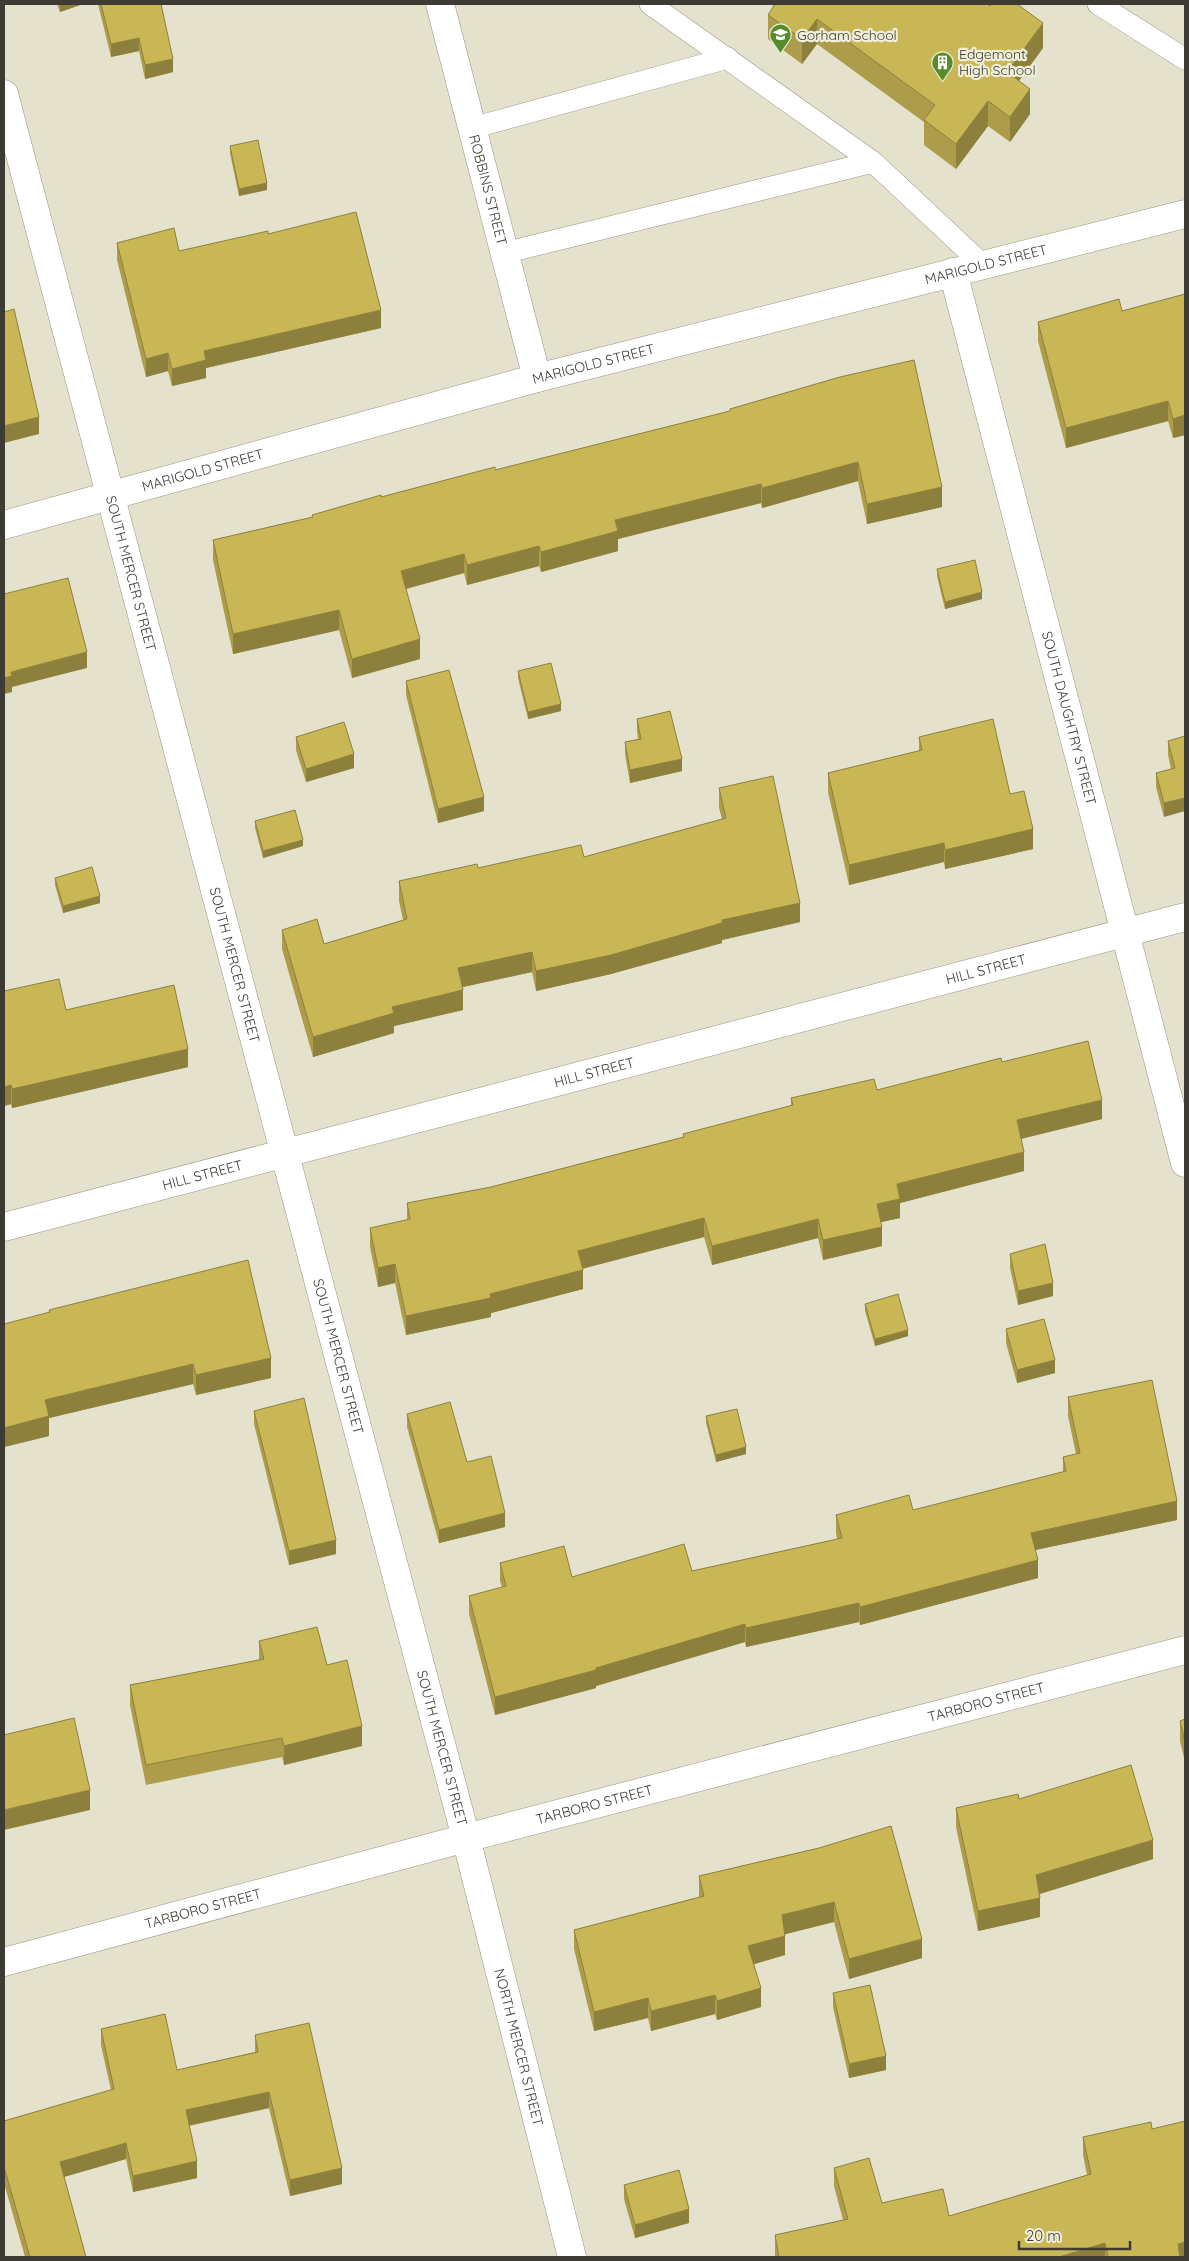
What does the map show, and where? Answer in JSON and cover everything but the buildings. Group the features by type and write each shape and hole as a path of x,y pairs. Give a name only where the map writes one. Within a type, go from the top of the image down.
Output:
{"street":[{"name":"ROBBINS STREET","path":"440,4 537,378"},
{"name":"SOUTH MERCER STREET","path":"4,94 112,496 283,1154 466,1838"},
{"name":"MARIGOLD STREET","path":"4,525 537,378 1185,214"},
{"name":"SOUTH DAUGHTRY STREET","path":"953,272 1185,1163"},
{"name":"HILL STREET","path":"4,1227 1185,917"},
{"name":"TARBORO STREET","path":"4,1962 466,1838 1185,1650"},
{"name":"NORTH MERCER STREET","path":"466,1838 572,2257"}],"lane":[{"path":"650,4 873,162 983,265"},
{"path":"1098,4 1185,59"},
{"path":"472,128 728,58"},
{"path":"504,254 873,162"}],"place":[{"name":"Gorham School","path":"781,54"},
{"name":"Edgemont High School","path":"943,81"}]}
